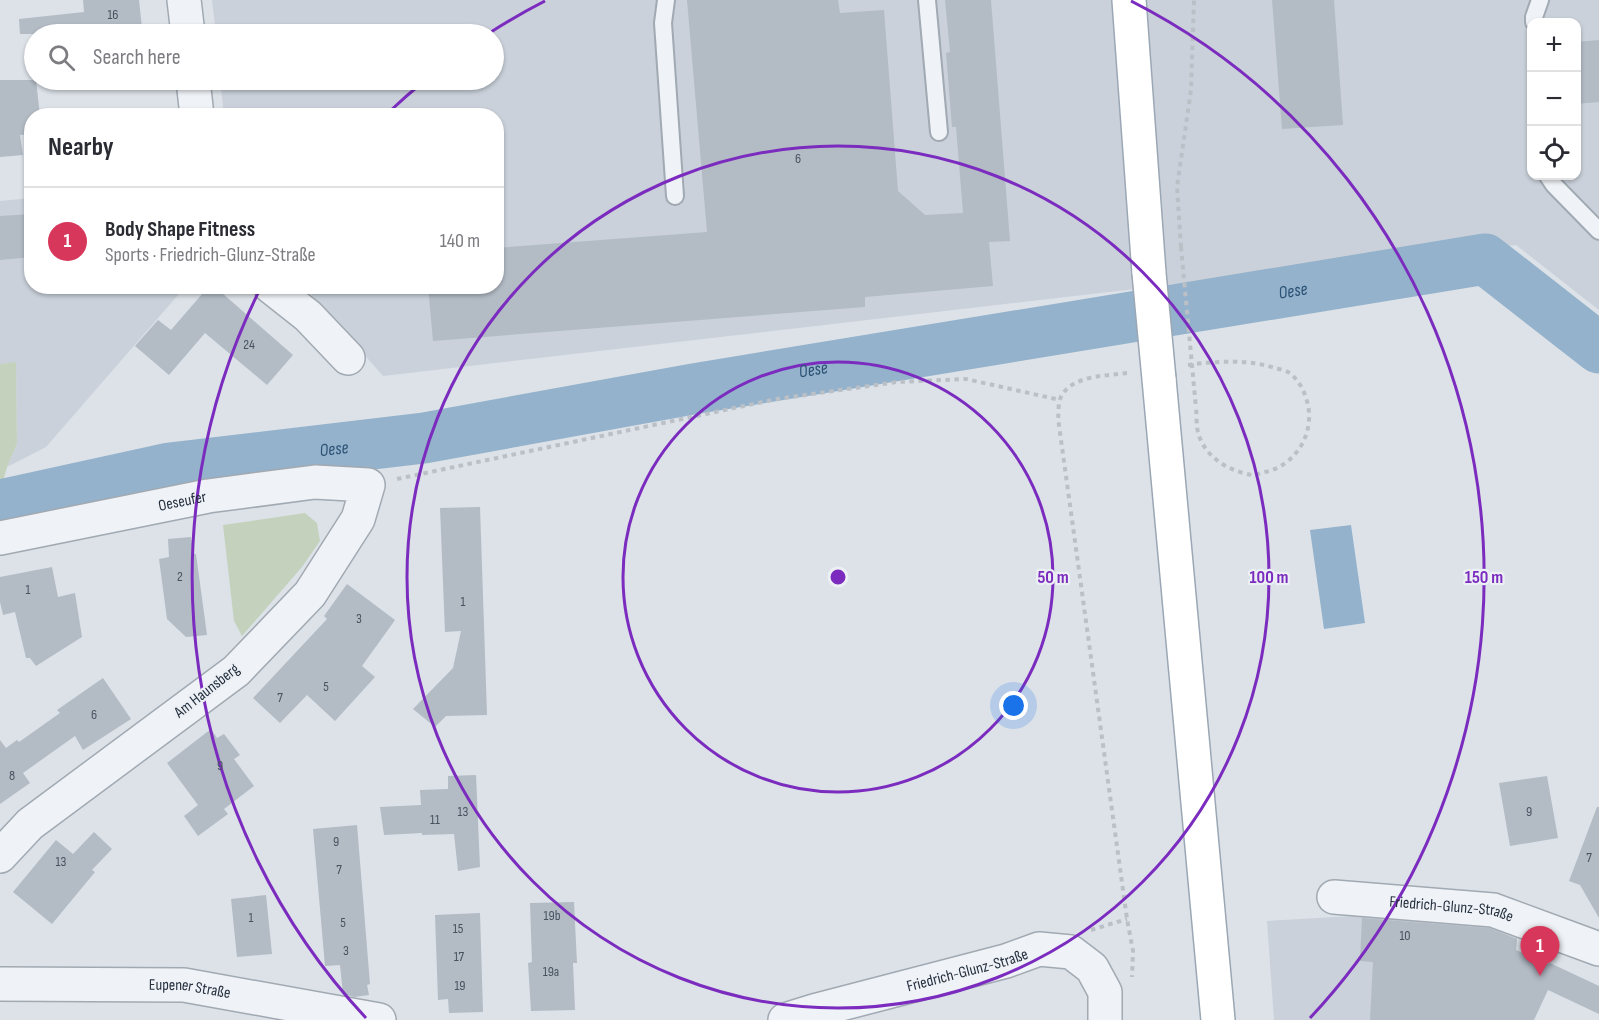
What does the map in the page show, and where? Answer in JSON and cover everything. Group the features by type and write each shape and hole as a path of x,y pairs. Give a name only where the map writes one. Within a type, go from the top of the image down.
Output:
{"main road":[{"path":"1129,0 1149,273 1171,372 1218,1020"}],"street":[{"path":"184,0 187,24"},
{"path":"194,90 196,108"},
{"path":"280,294 308,316 348,358"},
{"name":"Oeseufer","path":"0,538 208,496 315,482 368,485"},
{"name":"Am Haunsberg","path":"0,856 30,824 236,671 310,594 357,519 368,485"},
{"name":"Friedrich-Glunz-Straße","path":"1334,897 1493,910 1599,950"},
{"name":"Friedrich-Glunz-Straße","path":"785,1020 1006,961 1039,949 1071,952 1092,968 1105,992 1105,1020"},
{"name":"Eupener Straße","path":"0,984 184,985 379,1020"}],"lane":[{"path":"666,0 663,23 675,196"},
{"path":"927,0 939,132"},
{"path":"1534,18 1540,0"},
{"path":"1551,180 1599,231"}],"path":[{"path":"1171,372 1218,361 1263,364 1288,372 1302,387 1310,409 1310,422 1302,446 1293,458 1276,470 1254,475 1233,470 1221,464 1211,456 1198,435 1196,408 1181,247 1177,187 1191,90 1194,0"},
{"path":"1127,373 1093,378 1070,385 1060,400 1058,418 1133,951 1132,986"},
{"path":"368,485 777,399 897,382 966,379 1060,400"}],"shaded area":[{"path":"212,0 1599,0 1599,310 1516,245 383,376 311,294 504,294 504,108 223,108 221,90 504,90 504,24 215,24"},
{"path":"24,199 24,294 179,294 46,447 7,467 17,444 16,363 0,364 0,201"},
{"path":"1370,915 1467,915 1518,929 1516,950 1520,952 1504,989 1502,1020 1274,1020 1267,921"}],"green space":[{"path":"16,362 17,444 2,485 0,485 0,364"},
{"path":"305,513 317,523 320,541 302,567 242,636 234,621 223,525"}],"water":[{"path":"1351,525 1365,623 1324,629 1310,530"}],"building":[{"path":"83,0 139,0 142,24 24,24 24,34 20,34 19,19 84,12"},
{"path":"687,0 838,0 840,13 884,10 898,191 925,215 963,213 956,127 952,127 946,53 950,52 945,0 991,0 1010,241 989,242 993,286 865,297 865,307 433,341 429,294 504,294 504,247 707,232"},
{"path":"1272,0 1334,0 1343,125 1282,129"},
{"path":"1599,40 1599,102 1581,104 1581,42"},
{"path":"0,80 24,80 24,90 37,90 39,108 24,108 24,135 20,135 23,155 0,157"},
{"path":"24,214 24,258 0,260 0,216"},
{"path":"202,294 223,294 293,355 267,385 205,333 169,375 135,346 158,320 171,330"},
{"path":"480,507 487,715 446,716 435,727 413,709 453,668 461,631 445,632 440,508"},
{"path":"191,537 193,554 196,554 207,635 186,637 167,619 159,559 169,557 168,539"},
{"path":"52,567 58,597 75,593 82,637 36,666 30,658 26,658 15,612 3,615 0,602 0,577"},
{"path":"347,584 395,620 362,666 375,677 335,721 307,695 280,723 253,698 327,619 324,616"},
{"path":"103,678 131,719 83,750 75,736 23,773 30,783 0,804 0,740 6,748 17,740 19,742 60,713 57,710"},
{"path":"211,729 217,738 224,734 240,755 234,759 254,786 224,809 228,814 198,836 184,816 198,805 167,763"},
{"path":"476,775 480,867 458,871 454,834 384,835 380,807 421,805 420,790 448,789 448,776"},
{"path":"1547,776 1558,838 1510,846 1499,783"},
{"path":"1597,807 1599,807 1599,918 1580,885 1569,881"},
{"path":"357,825 370,984 367,985 369,995 354,997 343,994 340,965 325,966 313,829"},
{"path":"94,832 112,849 92,870 95,872 52,924 13,892 56,840 73,854"},
{"path":"266,895 272,954 237,957 231,899"},
{"path":"574,902 577,963 573,963 575,1010 531,1011 528,963 532,962 530,903"},
{"path":"480,913 483,1012 449,1013 448,999 438,1000 435,915"},
{"path":"1362,918 1489,928 1517,939 1516,950 1599,986 1599,1014 1548,990 1534,1020 1370,1020 1373,962 1360,961"}],"waterway":[{"name":"Oese","path":"0,505 170,468 424,438 693,389 1485,259 1599,348"}],"place":[{"name":"Body Shape Fitness","path":"1540,976"}]}
